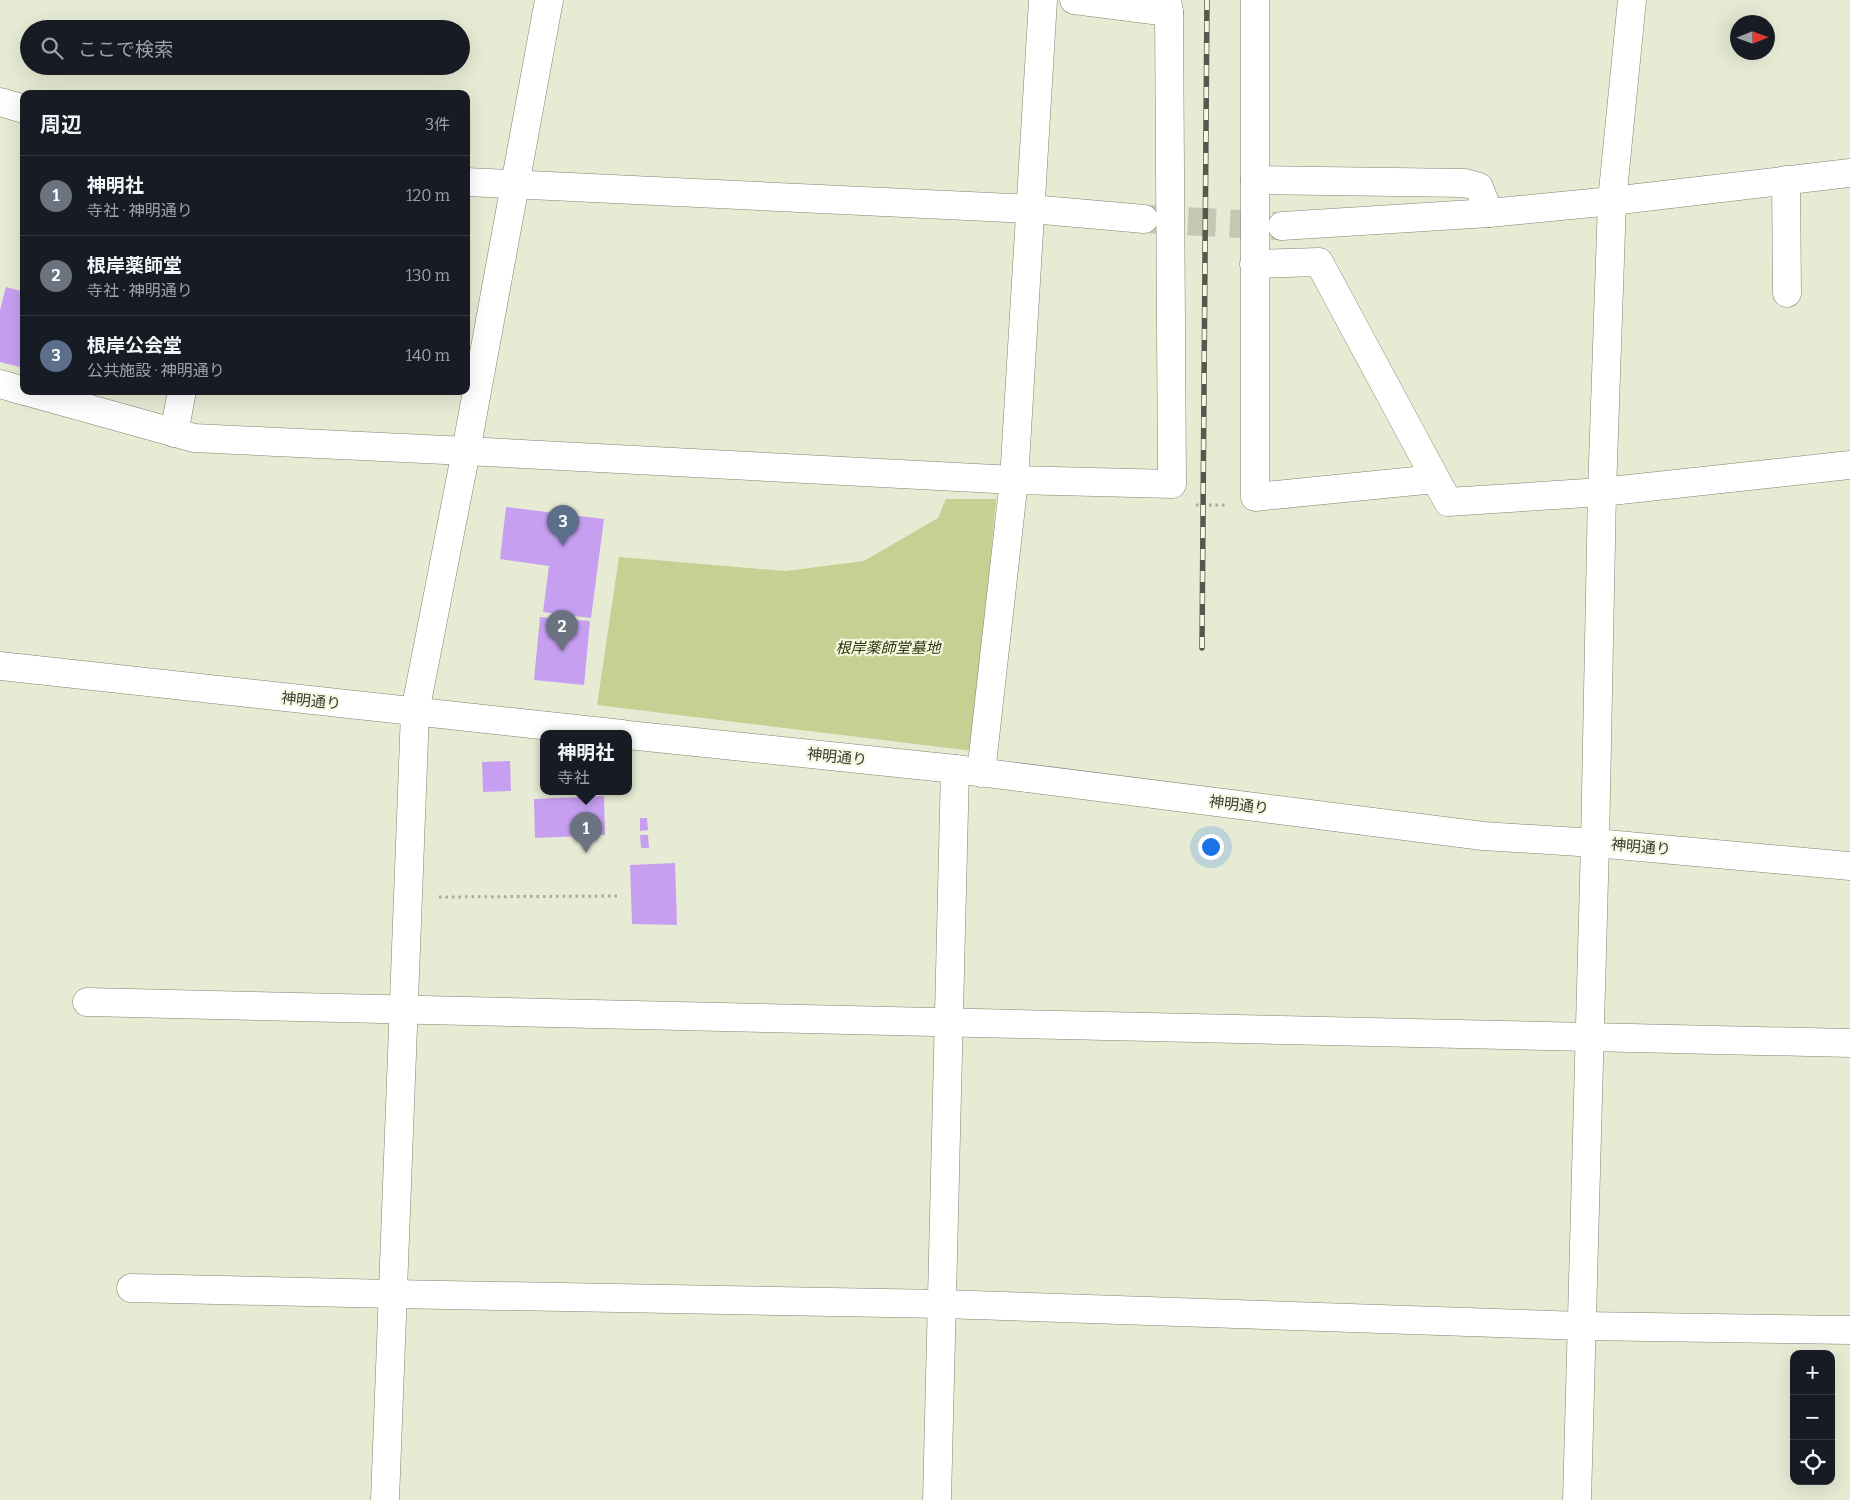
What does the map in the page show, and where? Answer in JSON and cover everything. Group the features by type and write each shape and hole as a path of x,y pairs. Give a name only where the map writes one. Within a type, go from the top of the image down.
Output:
{"street":[{"path":"385,1500 415,712 466,451 549,0"},
{"path":"937,1500 949,1023 968,771 1014,480 1044,0"},
{"path":"38,395 194,438 1014,480 1172,484 1168,6 1074,0"},
{"path":"1577,1500 1596,843 1602,492 1612,201 1632,0"},
{"path":"1258,1 1254,264 1255,497 1435,479"},
{"path":"0,102 20,107"},
{"path":"1282,226 1489,213 1612,201 1850,173"},
{"path":"1255,180 1466,183 1479,187 1489,213"},
{"path":"1786,180 1787,293"},
{"path":"470,182 515,186 1031,209 1144,219"},
{"path":"1254,264 1319,262 1448,502 1602,492 1850,465"},
{"path":"0,384 20,390"},
{"path":"174,433 181,395"},
{"name":"神明通り","path":"0,666 584,730"},
{"name":"神明通り","path":"632,735 968,771 1483,836 1596,843 1850,866"},
{"path":"87,1002 403,1011 1850,1043"},
{"path":"131,1288 942,1304 1582,1326 1850,1330"}],"path":[{"path":"1196,505 1232,505"},
{"path":"407,897 620,896"}],"green space":[{"name":"根岸薬師堂墓地","path":"946,499 996,499 973,751 597,705 619,557 786,571 864,561 938,518"}],"building":[{"path":"6,287 20,291 20,367 0,362 0,310"},
{"path":"506,507 604,519 591,618 543,612 549,566 500,559"},
{"path":"540,617 590,621 584,685 534,680"},
{"path":"510,761 511,791 483,792 482,762"},
{"path":"604,796 605,835 535,838 534,799"},
{"path":"640,818 647,818 648,830 640,831"},
{"path":"640,835 648,835 649,848 641,848"},
{"path":"675,863 677,925 632,924 630,865"}],"tunnel":[{"path":"1146,219 1278,226"}],"railway":[{"path":"1202,648 1207,0"}],"place":[{"name":"根岸公会堂","path":"563,546"},
{"name":"根岸薬師堂","path":"562,651"},
{"name":"神明社","path":"586,853"}]}
